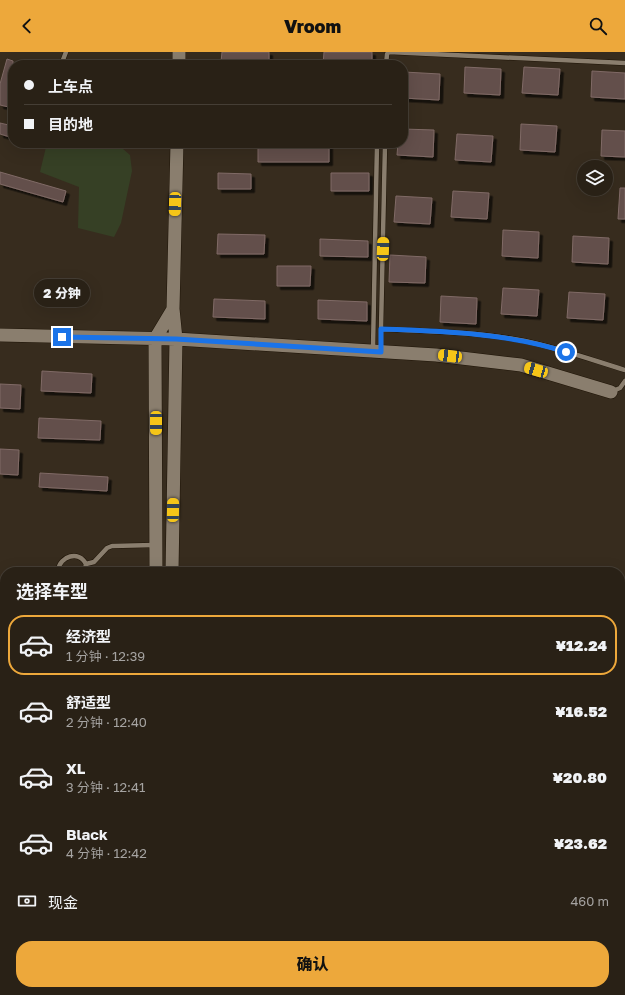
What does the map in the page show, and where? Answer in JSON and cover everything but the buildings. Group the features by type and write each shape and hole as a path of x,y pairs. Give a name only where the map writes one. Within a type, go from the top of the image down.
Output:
{"main road":[{"path":"172,567 176,339 172,310 177,148"},
{"path":"156,567 155,339 172,310"},
{"path":"0,335 176,339 436,355 521,366 611,392"}],"lane":[{"path":"386,60 387,54 389,52 625,63"},
{"path":"377,148 377,351"},
{"path":"377,351 381,329 385,148"},
{"path":"381,329 462,333 523,341 552,347 625,370"},
{"path":"611,392 620,388 625,381"},
{"path":"86,564 94,562 107,548 112,546 156,546"},
{"path":"59,567 63,561 70,556 77,556 84,559 85,567"}],"green space":[{"path":"46,148 122,148 130,155 132,171 121,223 114,237 78,228 79,187 40,172"}],"route":[{"path":"62,337 176,339 381,352 381,329 462,333 523,341 552,347 566,352"}]}
